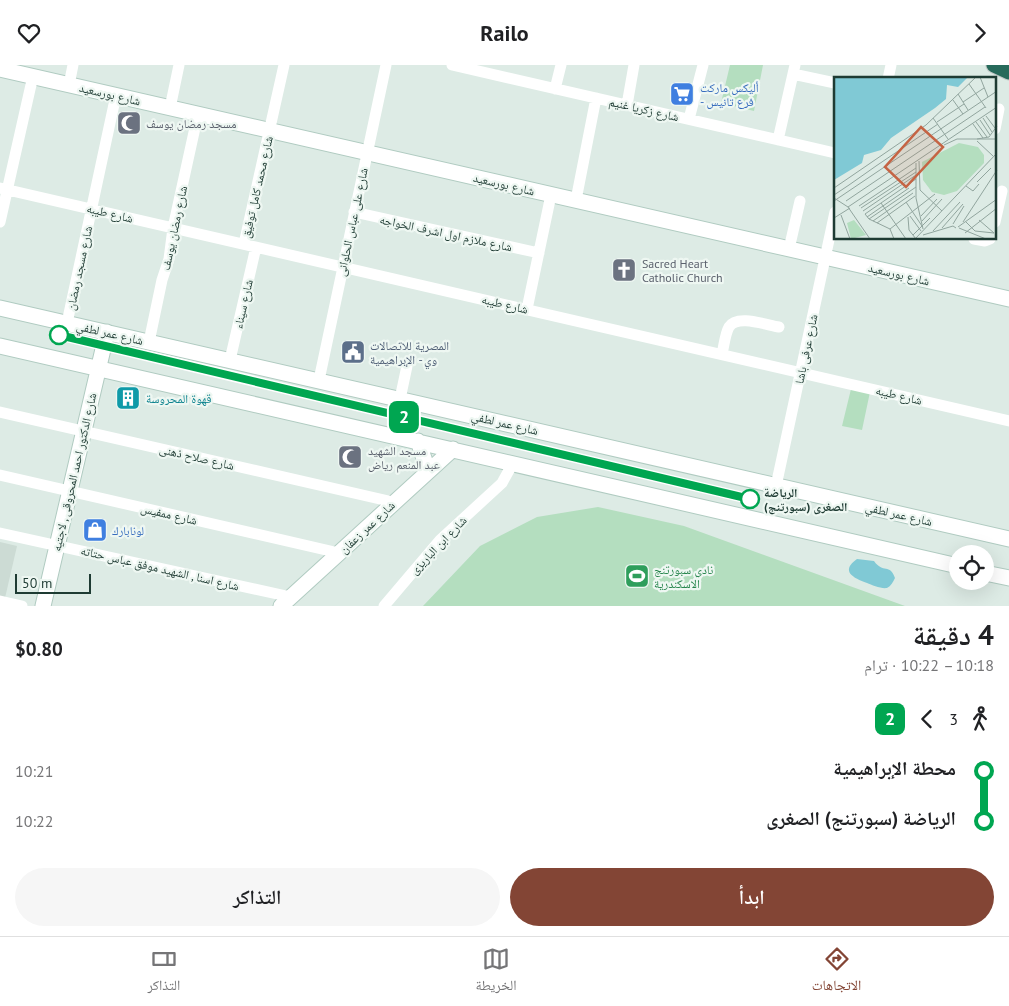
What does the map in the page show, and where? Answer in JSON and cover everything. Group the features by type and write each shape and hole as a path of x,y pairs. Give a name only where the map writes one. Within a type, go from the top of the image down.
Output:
{"highway":[{"path":"994,65 1009,72"}],"street":[{"path":"69,85 73,65"},
{"path":"170,108 179,65"},
{"name":"شارع محمد كامل توفيق","path":"244,244 284,65"},
{"name":"شارع على عباس الحلوانى","path":"319,380 386,65"},
{"name":"شارع زكريا غنيم","path":"452,65 834,153"},
{"path":"555,89 561,65"},
{"path":"627,105 634,65"},
{"path":"689,119 703,65"},
{"name":"شارع بورسعيد","path":"0,69 1009,299"},
{"path":"778,140 794,69 834,83"},
{"path":"0,223 4,189 33,76"},
{"name":"شارع مسجد رمضان","path":"67,323 116,95"},
{"path":"576,201 596,98"},
{"path":"996,124 999,109"},
{"name":"شارع رمضان يوسف","path":"149,342 162,280 169,259 198,114"},
{"name":"شارع طيبه","path":"4,189 1009,421"},
{"path":"996,218 1002,191"},
{"path":"527,309 551,195"},
{"path":"789,249 800,201"},
{"name":"شارع ملازم اول اشرف الخواجه","path":"354,212 539,253"},
{"name":"شارع عرفى باشا","path":"776,486 834,217"},
{"name":"شارع سيناء","path":"230,360 256,247"},
{"name":"شارع عمر لطفي","path":"0,308 1009,539"},
{"path":"722,354 728,329 732,322 740,319 779,327"},
{"name":"شارع الدكتور احمد المحروقى , لاجتيه","path":"43,606 107,332"},
{"path":"0,346 949,564"},
{"path":"400,399 407,366"},
{"name":"شارع صلاح ذهنى","path":"0,412 393,502"},
{"path":"418,441 428,470"},
{"name":"شارع عمر زعفان","path":"286,602 453,449"},
{"name":"شارع ابن الباريزى","path":"384,606 440,540 502,483 513,463"},
{"name":"شارع ممفيس","path":"0,475 338,553"},
{"name":"شارع اسنا , الشهيد موفق عباس حتاته","path":"0,533 57,545 286,602"},
{"path":"994,575 1009,578"},
{"path":"0,601 22,606"}],"shaded area":[{"path":"0,542 17,546 5,598 0,597"}],"green space":[{"path":"730,65 763,65 754,111 721,103"},
{"path":"851,389 870,392 862,430 842,426"},
{"name":"نادي سبورتنج الاسكندرية","path":"598,507 684,526 905,606 423,606 480,546 537,517"}],"water":[{"path":"857,559 874,561 880,567 889,569 895,578 892,584 887,588 882,588 862,581 850,574 849,567"}],"tram line":[{"name":"2","path":"59,335 750,499"}],"place":[{"name":"أليكس ماركت - فرع تانيس","path":"682,94"},
{"name":"مسجد رمضان يوسف","path":"129,123"},
{"name":"Sacred Heart Catholic Church","path":"624,270"},
{"name":"المصرية للاتصالات وي - الإبراهيمية","path":"353,352"},
{"name":"قهوة المحروسة","path":"128,398"},
{"name":"مسجد الشهيد عبد المنعم رياض","path":"350,457"},
{"name":"الرياضة (سبورتنج) الصغرى","path":"750,499"},
{"name":"لونابارك","path":"95,530"},
{"name":"نادي سبورتنج الاسكندرية","path":"637,576"}]}
